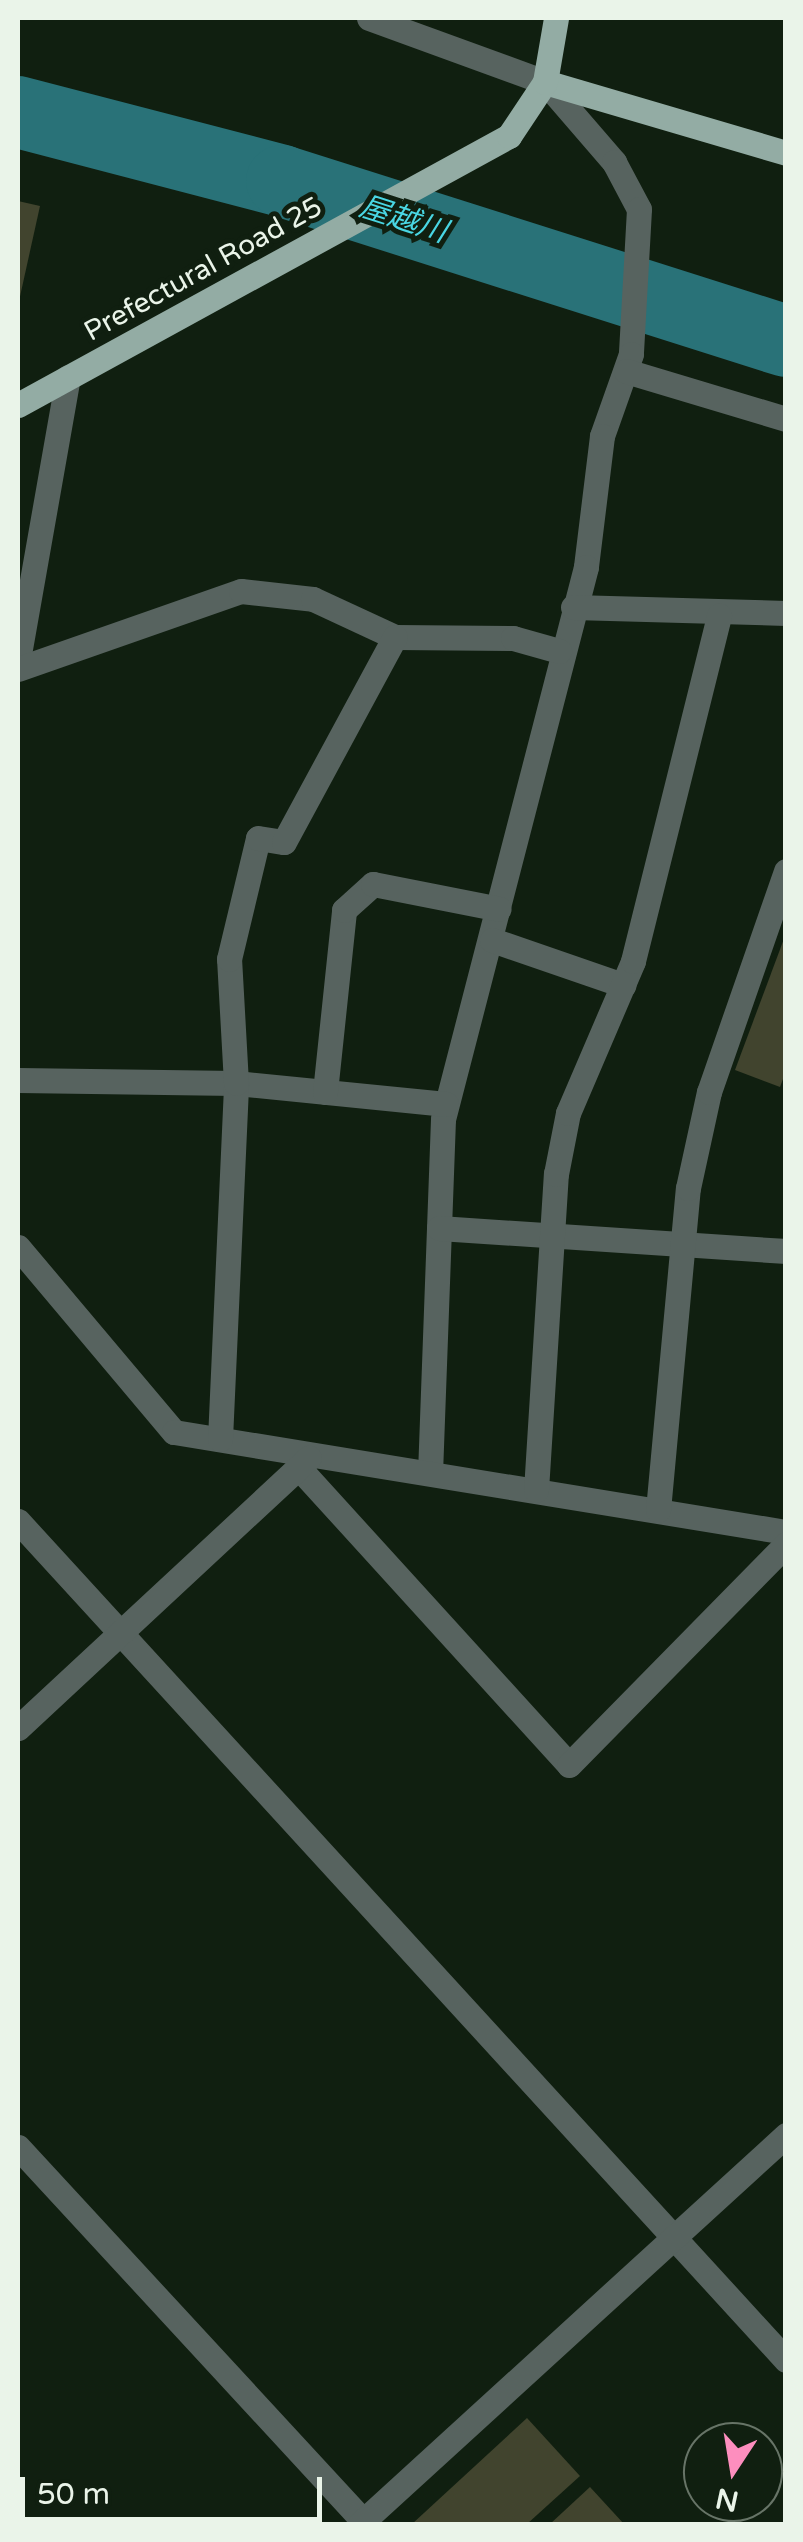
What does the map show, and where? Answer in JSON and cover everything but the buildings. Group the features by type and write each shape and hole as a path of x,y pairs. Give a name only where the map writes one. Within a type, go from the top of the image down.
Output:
{"main road":[{"path":"556,18 545,82 786,153"},
{"name":"Prefectural Road 25","path":"18,405 509,136 545,82"}],"street":[{"path":"369,18 545,82 614,162 640,208 628,362 602,436 573,608 559,651 492,940 446,1104 430,1473"},
{"path":"628,362 786,419"},
{"path":"18,660 68,377"},
{"path":"18,669 241,592 313,598 396,637 514,638 559,651"},
{"path":"573,608 719,616 786,613"},
{"path":"536,1490 552,1236 568,1113 623,985 719,616"},
{"path":"220,1439 236,1083 230,959 258,838 284,842 396,637"},
{"path":"658,1510 683,1245 708,1092 786,871"},
{"path":"325,1092 344,910 373,884 499,909"},
{"path":"492,940 623,985"},
{"path":"18,1080 236,1083 446,1104"},
{"path":"438,1228 786,1251"},
{"path":"18,1247 174,1432 220,1439 304,1463 430,1473 786,1532"},
{"path":"304,1463 569,1765 786,1544"},
{"path":"18,1728 304,1463"},
{"path":"18,1522 786,2360"},
{"path":"18,2147 363,2524 786,2135"}],"waterway":[{"name":"屋越川","path":"18,112 282,181 786,341"}]}
